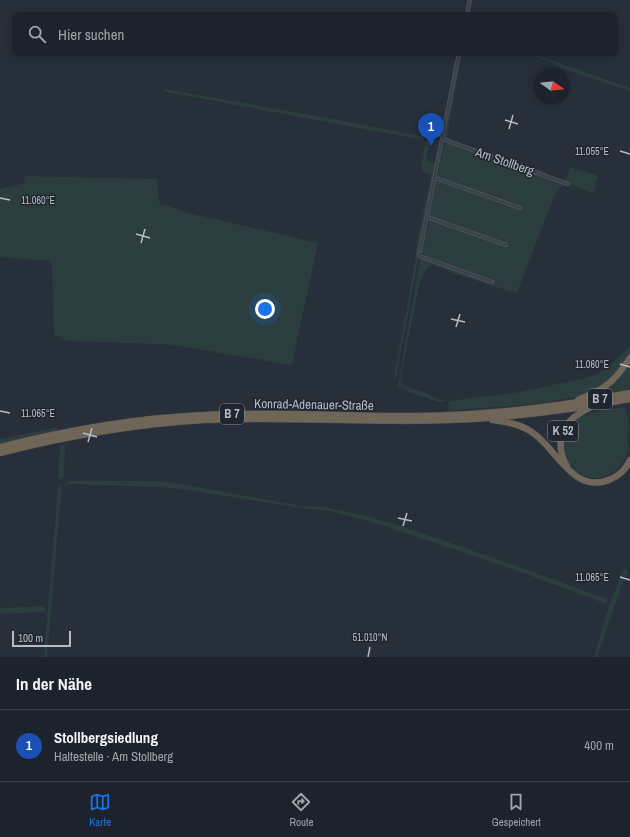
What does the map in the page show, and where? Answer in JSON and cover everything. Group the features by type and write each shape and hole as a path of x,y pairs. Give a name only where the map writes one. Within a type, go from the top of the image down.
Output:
{"highway":[{"path":"569,404 604,387 618,374 630,358"},
{"name":"Konrad-Adenauer-Straße","path":"0,447 60,433 169,417 249,414 385,416 467,414 569,404 630,393"},
{"name":"Konrad-Adenauer-Straße","path":"0,453 64,438 135,426 247,419 408,421 482,419 534,414 630,399"},
{"name":"K 52","path":"570,471 564,462 561,451 561,439 563,433 568,423 572,419 595,405"},
{"path":"482,419 510,423 532,432 544,442 560,462 578,477 586,481 604,482 611,479 618,475 626,467 630,460"}],"street":[{"path":"468,12 470,0"},
{"path":"458,56 419,256 492,282"},
{"name":"Am Stollberg","path":"442,139 568,184"},
{"path":"435,178 520,208"},
{"path":"427,217 506,245"}],"shaded area":[{"path":"461,56 447,137 543,171 542,173 448,140 445,137"},
{"path":"534,56 539,56 630,88 630,91 570,71 570,68 562,68 553,65 554,63"},
{"path":"164,89 333,119 424,137 424,140 162,91"},
{"path":"426,140 437,141 430,145 431,146 427,151 426,161 433,163 436,162 396,378 394,377 411,286 418,237 431,177 430,174 421,169"},
{"path":"447,143 567,185 560,187 555,194 518,290 515,293 433,265 427,268 420,281 400,381 402,386 448,401 439,402 408,392 408,390 398,386 420,260 424,259 460,273 462,272 492,282 493,280 425,256 422,252 429,221 430,220 506,246 507,244 431,217 429,215 436,182 438,181 519,210 521,207 439,178 437,176 444,145"},
{"path":"570,167 598,176 593,194 566,182"},
{"path":"24,176 157,179 160,206 166,205 185,212 318,243 292,365 174,345 67,341 54,335 52,265 50,261 0,257 0,189 25,183"},
{"path":"630,345 630,354 611,379 587,394 536,404 449,411 448,401 519,392 595,375 608,367"},
{"path":"630,361 629,390 586,399 596,394"},
{"path":"625,407 629,425 627,440 629,449 622,464 615,471 602,477 590,478 579,473 571,465 565,454 564,443 567,431 580,417 599,411"},
{"path":"58,427 58,430 0,444 0,439"},
{"path":"65,445 64,475 63,479 60,479 58,476 60,446"},
{"path":"67,481 168,482 302,506 325,507 367,516 404,527 517,566 607,599 606,604 515,570 372,522 330,511 188,490 160,487 67,484"},
{"path":"61,482 47,657 44,657 58,486"},
{"path":"624,568 629,572 624,579 597,657 594,657 609,606"},
{"path":"46,606 44,612 0,614 0,608"}],"place":[{"name":"Stollbergsiedlung","path":"431,146"}]}
